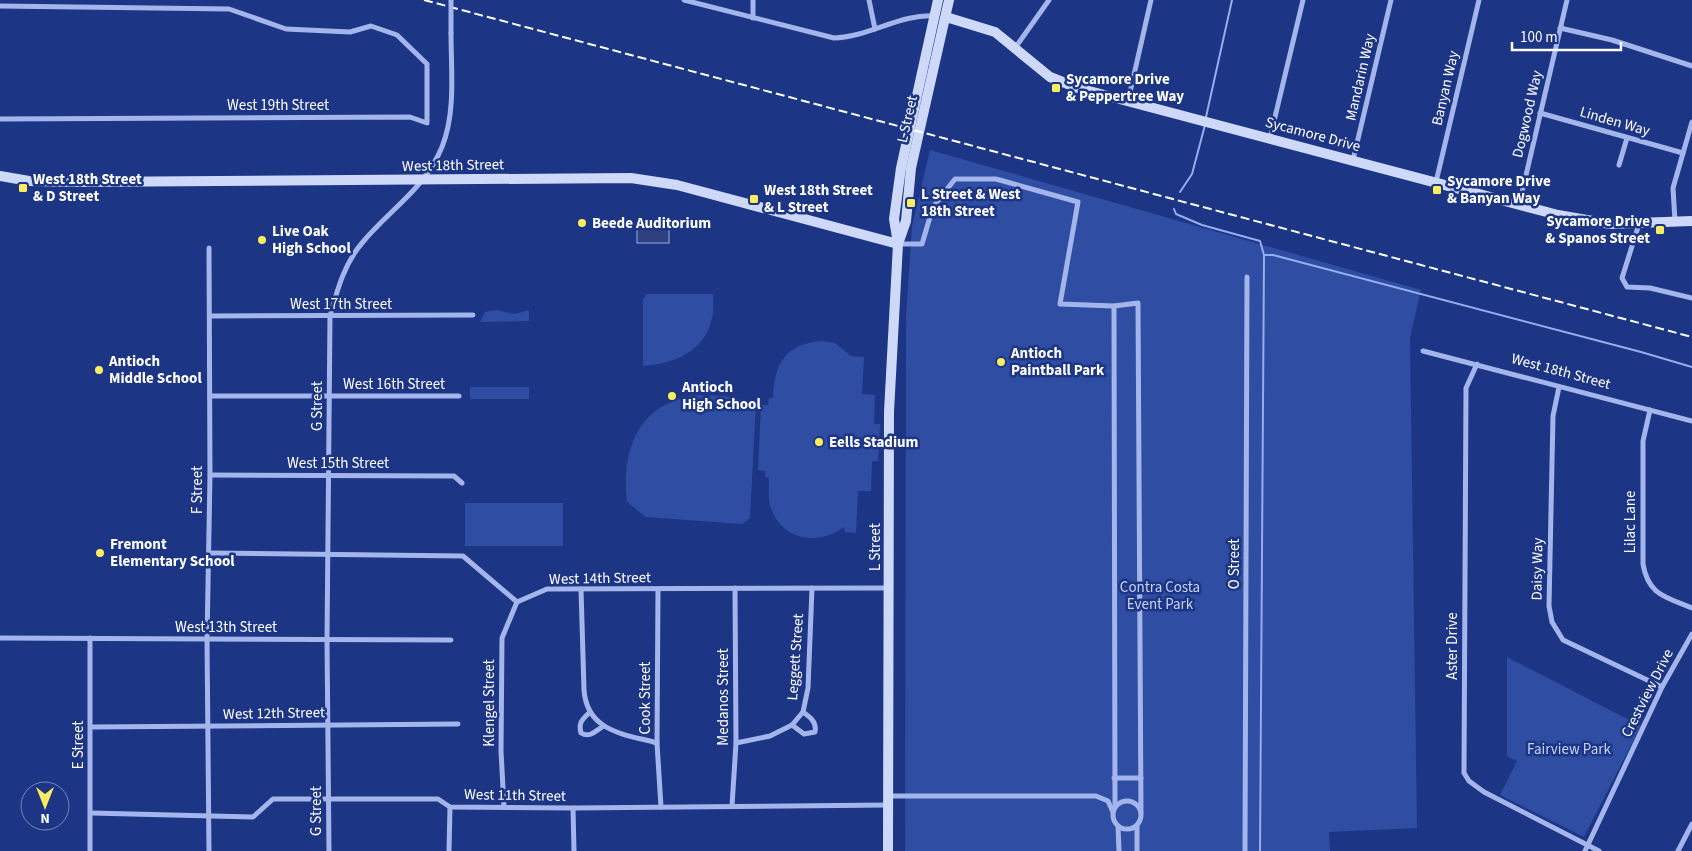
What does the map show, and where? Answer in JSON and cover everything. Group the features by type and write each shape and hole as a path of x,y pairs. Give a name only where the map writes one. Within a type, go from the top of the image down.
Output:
{"street":[{"name":"G Street","path":"329,851 327,640 330,316 343,275 360,244 423,181 441,147 447,130 451,99 451,0"},
{"path":"684,0 834,38 858,35 922,15 946,17"},
{"path":"753,0 753,18"},
{"path":"869,0 875,29"},
{"name":"L Street","path":"888,851 889,412 898,244 894,219 901,168 938,0"},
{"name":"L Street","path":"898,244 906,220 911,168 949,0"},
{"path":"1015,48 1049,0"},
{"path":"1128,101 1151,0"},
{"path":"1270,138 1303,0"},
{"name":"Mandarin Way","path":"1354,160 1391,0"},
{"name":"Banyan Way","path":"1436,182 1479,0"},
{"name":"Dogwood Way","path":"1519,204 1567,0"},
{"name":"West 19th Street","path":"0,6 229,9 286,29 350,32 371,26 397,35 427,64 427,124 410,117 0,119"},
{"name":"Sycamore Drive","path":"946,17 991,30 1038,68 1059,81 1128,101 1570,218 1610,224 1692,220"},
{"path":"1560,28 1612,40 1692,66"},
{"name":"Linden Way","path":"1540,113 1683,153"},
{"path":"1675,221 1673,188 1692,122"},
{"path":"1620,165 1627,138"},
{"name":"West 18th Street","path":"0,176 29,181 77,182 631,178 656,180 898,244"},
{"path":"898,244 922,244 933,207 955,179 996,179 1078,202 1060,304 1114,306 1138,304 1141,813 1137,826 1137,851"},
{"path":"1639,224 1622,278 1627,288 1650,288 1692,298"},
{"name":"F Street","path":"209,851 207,640 210,475 210,248"},
{"name":"O Street","path":"1246,851 1247,277"},
{"path":"1114,306 1114,822 1118,826 1129,829 1137,826"},
{"name":"West 17th Street","path":"210,316 473,315"},
{"name":"West 18th Street","path":"1423,351 1692,422"},
{"name":"Aster Drive","path":"1477,364 1466,388 1464,773 1469,781 1484,792 1586,848 1599,851"},
{"name":"Daisy Way","path":"1559,387 1553,416 1549,606 1552,622 1564,640 1662,687"},
{"name":"West 16th Street","path":"210,396 459,396"},
{"name":"Lilac Lane","path":"1650,410 1643,441 1643,564 1645,576 1654,591 1692,608"},
{"name":"West 15th Street","path":"210,475 454,476 462,483"},
{"path":"209,553 463,556 517,602"},
{"name":"Medanos Street","path":"732,806 736,743 735,588"},
{"name":"Leggett Street","path":"736,743 770,736 792,725 803,712 808,688 812,588"},
{"name":"West 14th Street","path":"517,602 547,589 890,588"},
{"path":"580,589 585,702 602,727 657,743"},
{"name":"Cook Street","path":"658,590 657,743 661,807"},
{"name":"Klengel Street","path":"504,807 501,750 502,638 517,602"},
{"name":"Crestview Drive","path":"1580,851 1586,848 1662,687 1692,634"},
{"name":"West 13th Street","path":"0,638 451,640"},
{"name":"E Street","path":"90,638 90,851"},
{"path":"590,712 581,720 579,726 581,733 585,735 592,734 602,727"},
{"path":"792,725 804,734 815,732 816,726 812,719 803,712"},
{"name":"West 12th Street","path":"91,727 458,724"},
{"path":"1114,778 1141,778"},
{"name":"West 11th Street","path":"91,813 253,817 273,799 438,800 450,807 573,808 732,806 888,800 1096,796 1108,801 1114,810"},
{"path":"1114,810 1118,804 1128,800 1137,804 1141,813"},
{"path":"448,851 450,807"},
{"path":"573,808 574,851"},
{"path":"1678,851 1692,824"},
{"path":"1118,826 1119,851"}],"green space":[{"name":"Contra Costa Event Park","path":"930,150 1421,290 1410,338 1417,828 1329,832 1330,851 905,851 906,317 912,226"},
{"path":"647,294 713,294 712,318 708,330 695,348 676,359 643,366 643,299"},
{"path":"496,310 515,314 529,310 529,321 480,322 485,312"},
{"name":"Eells Stadium","path":"822,341 835,343 851,356 864,357 862,394 875,395 874,424 880,424 878,461 872,461 871,491 858,491 856,533 845,532 844,527 822,537 811,538 791,533 782,526 775,517 770,505 769,478 765,477 765,471 758,470 761,405 768,405 769,398 773,398 779,366 790,351 799,346"},
{"path":"470,387 529,387 529,399 470,399"},
{"path":"693,395 723,396 756,402 750,518 742,524 646,517 627,502 627,465 629,453 638,431 645,421 658,409"},
{"path":"465,503 563,503 563,546 465,546"},
{"name":"Fairview Park","path":"1507,657 1641,726 1584,837 1500,795 1517,761 1507,756"}],"shaded area":[{"path":"637,219 669,219 669,243 637,243"}],"waterway":[{"path":"1206,117 1232,0"},
{"path":"1180,192 1192,174 1205,125"},
{"path":"1174,209 1176,214 1202,225 1260,241 1264,255 1260,851"},
{"path":"1264,255 1273,255 1692,367"}],"railway":[{"path":"424,0 1692,337"}],"place":[{"name":"Sycamore Drive & Peppertree Way","path":"1056,88"},
{"name":"West 18th Street & D Street","path":"23,188"},
{"name":"Sycamore Drive & Banyan Way","path":"1437,190"},
{"name":"West 18th Street & L Street","path":"754,199"},
{"name":"L Street & West 18th Street","path":"911,203"},
{"name":"Beede Auditorium","path":"582,223"},
{"name":"Sycamore Drive & Spanos Street","path":"1660,230"},
{"name":"Live Oak High School","path":"262,240"},
{"name":"Antioch Paintball Park","path":"1001,362"},
{"name":"Antioch Middle School","path":"99,370"},
{"name":"Antioch High School","path":"672,396"},
{"name":"Eells Stadium","path":"819,442"},
{"name":"Fremont Elementary School","path":"100,553"}]}
